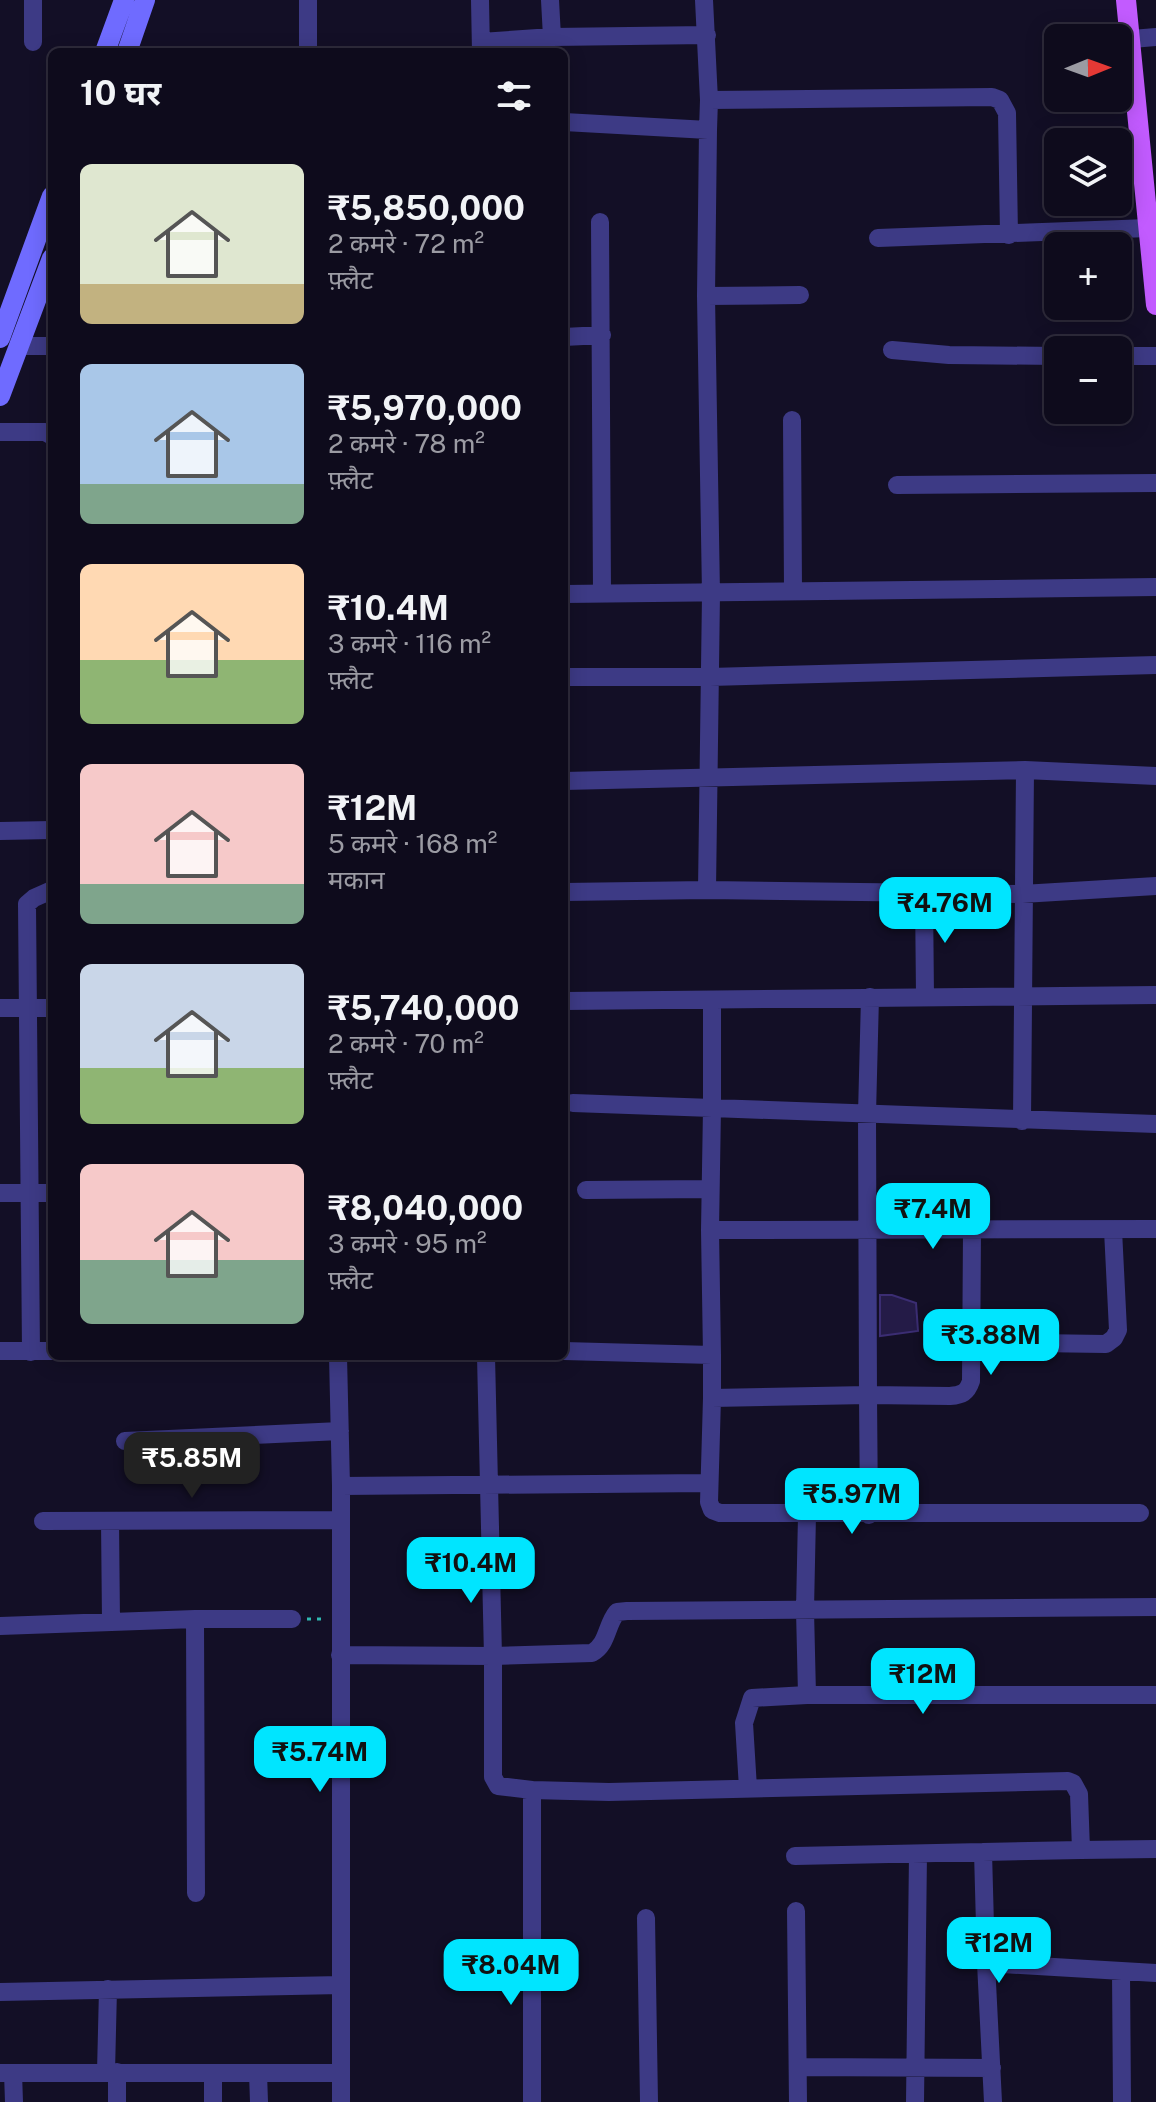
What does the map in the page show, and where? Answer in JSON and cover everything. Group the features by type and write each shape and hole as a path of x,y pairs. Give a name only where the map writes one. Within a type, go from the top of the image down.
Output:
{"main road":[{"path":"106,48 124,0"},
{"path":"128,48 145,0"},
{"path":"1126,0 1130,24"},
{"path":"1132,39 1156,305"},
{"path":"0,338 48,207"},
{"path":"0,396 48,269"}],"street":[{"path":"33,0 33,42"},
{"path":"308,0 308,48"},
{"path":"480,0 481,47 552,37 707,35"},
{"path":"550,0 552,37"},
{"path":"704,0 709,100 706,296 711,594 707,890"},
{"path":"1132,39 1156,37"},
{"path":"709,100 992,97 1000,100 1007,113 1009,235"},
{"path":"568,122 708,130"},
{"path":"600,222 602,593"},
{"path":"878,238 1148,228"},
{"path":"706,296 800,295"},
{"path":"568,337 602,335"},
{"path":"20,346 48,346"},
{"path":"892,350 949,355 1044,356"},
{"path":"1132,356 1156,356"},
{"path":"792,420 793,591"},
{"path":"0,432 48,434"},
{"path":"897,485 1156,483"},
{"path":"568,594 1156,587"},
{"path":"568,677 710,677 1156,665"},
{"path":"1022,1121 1025,770"},
{"path":"568,781 1025,770 1156,776"},
{"path":"0,831 48,830"},
{"path":"568,892 707,890 1022,894 1156,886"},
{"path":"31,1352 27,904 48,892"},
{"path":"924,894 925,997"},
{"path":"568,1001 1156,995"},
{"path":"869,1515 867,1114 870,997"},
{"path":"712,1001 712,1398 709,1483 712,1510 720,1513 807,1515 1140,1513"},
{"path":"0,1008 48,1008"},
{"path":"573,1103 1156,1124"},
{"path":"586,1190 710,1189"},
{"path":"0,1193 48,1193"},
{"path":"710,1230 1156,1229"},
{"path":"712,1398 960,1395 968,1390 971,1381 972,1230"},
{"path":"970,1342 1106,1344 1114,1338 1118,1330 1113,1230"},
{"path":"0,1351 48,1351"},
{"path":"568,1351 712,1355"},
{"path":"338,1360 341,1486 341,2102"},
{"path":"486,1360 493,1777 498,1786 609,1792 1068,1781 1073,1783 1079,1794 1081,1850"},
{"path":"125,1441 340,1431"},
{"path":"341,1486 709,1483"},
{"path":"807,1515 807,1695"},
{"path":"43,1521 341,1520"},
{"path":"110,1521 111,1622"},
{"path":"340,1655 592,1653 604,1642 609,1621 617,1612 1156,1607"},
{"path":"195,1619 196,1893"},
{"path":"0,1626 292,1619"},
{"path":"748,1788 744,1723 752,1698 807,1695 1156,1695"},
{"path":"532,1790 532,2102"},
{"path":"795,1856 1156,1849"},
{"path":"983,1852 993,2102"},
{"path":"915,2102 918,1854"},
{"path":"796,1911 798,2102"},
{"path":"646,1918 649,2102"},
{"path":"986,1963 1156,1973"},
{"path":"1121,1972 1122,2102"},
{"path":"0,1992 341,1985"},
{"path":"108,1989 112,2072 117,2102"},
{"path":"798,2067 992,2068"},
{"path":"14,2102 7,2073 340,2073"},
{"path":"213,2073 213,2102"},
{"path":"258,2073 259,2102"}],"path":[{"path":"292,1619 341,1619"}],"building":[{"path":"880,1295 892,1295 916,1303 918,1331 880,1336"}]}
